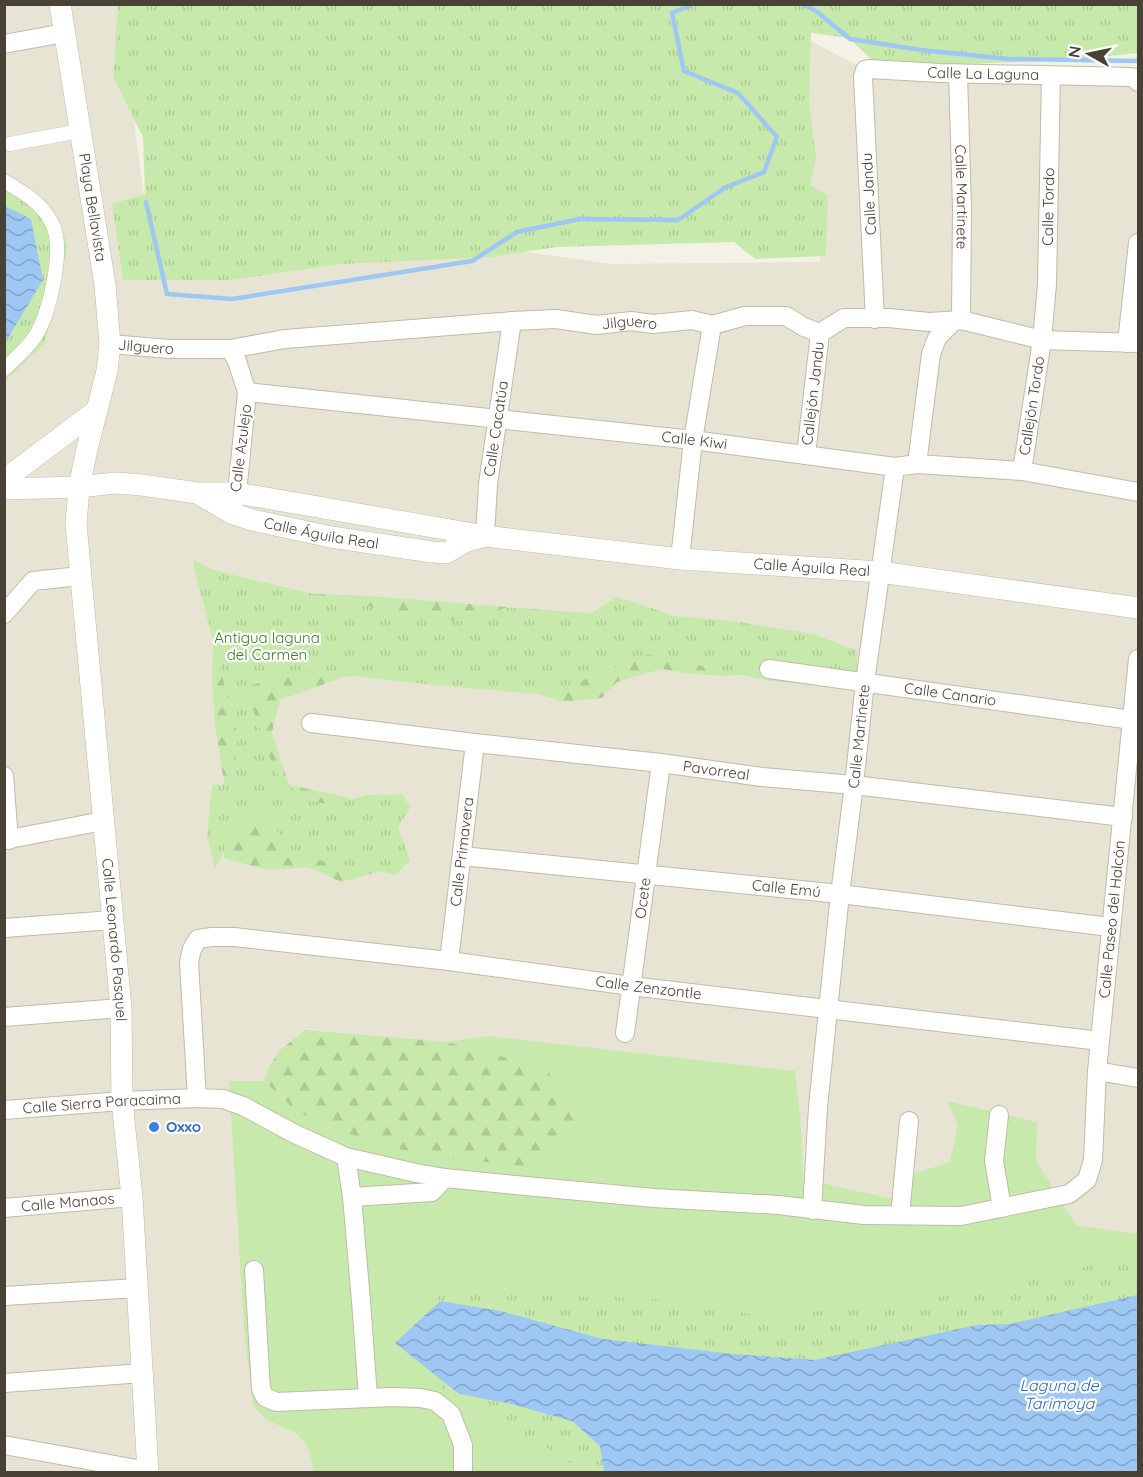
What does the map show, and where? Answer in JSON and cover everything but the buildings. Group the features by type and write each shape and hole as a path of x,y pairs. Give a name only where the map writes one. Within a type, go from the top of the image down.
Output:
{"street":[{"name":"Playa Bellavista","path":"60,4 105,285 110,344 107,371 98,410"},
{"path":"4,45 64,33"},
{"name":"Calle La Laguna","path":"865,70 1137,80"},
{"name":"Calle Jandu","path":"865,70 863,77 882,318"},
{"name":"Calle Martinete","path":"958,74 962,208 958,321"},
{"name":"Calle Tordo","path":"1042,340 1047,284 1051,76"},
{"path":"10,144 80,131"},
{"path":"4,181 39,204 53,224 57,245 55,276 47,310 37,334 27,348 4,369"},
{"path":"820,333 844,318 882,318 929,322 958,321 1042,340 1133,343 1138,243"},
{"name":"Jilguero","path":"110,344 169,349 230,349 285,339 512,321 555,319 597,325 631,321 653,324 692,320 712,325 745,316 786,316 820,333"},
{"path":"882,318 910,326 927,343 930,361"},
{"name":"Calle Cacatúa","path":"485,536 488,484 496,419 512,321"},
{"path":"917,464 930,361 937,338 958,321"},
{"path":"680,559 693,440 712,325"},
{"name":"Callejón Jandu","path":"806,455 820,333"},
{"name":"Callejón Tordo","path":"1022,471 1042,340"},
{"name":"Calle Azulejo","path":"230,349 237,361 247,392 237,493 231,513"},
{"name":"Calle Kiwi","path":"247,392 693,440 895,467 917,464 1022,471 1138,492"},
{"path":"4,480 98,410"},
{"name":"Calle Leonardo Pasquel","path":"98,410 79,487 75,524 121,1008 122,1101 132,1197 148,1472"},
{"name":"Calle Martinete","path":"812,1210 818,1107 840,894 865,682 895,467"},
{"name":"Calle Águila Real","path":"4,489 79,487 115,483 197,493 237,493 485,536 680,559 880,572 1138,608"},
{"name":"Calle Águila Real","path":"197,493 231,513 252,520 331,537 446,553 485,536"},
{"path":"4,614 33,581 80,576"},
{"name":"Calle Paseo del Halcón","path":"1087,1180 1094,1160 1097,1071 1138,659"},
{"name":"Calle Canario","path":"769,669 1132,720"},
{"name":"Pavorreal","path":"310,723 1123,817"},
{"name":"Calle Primavera","path":"449,961 475,743"},
{"name":"Ocete","path":"625,1033 661,763"},
{"path":"4,776 7,840 103,821"},
{"name":"Calle Emú","path":"462,855 840,894 1110,927"},
{"path":"4,928 113,920"},
{"name":"Calle Zenzontle","path":"197,1098 189,962 192,949 198,939 212,937 234,937 449,961 631,986 1100,1041"},
{"path":"4,1017 121,1008"},
{"path":"1097,1071 1138,1078"},
{"name":"Calle Sierra Paracaima","path":"4,1110 122,1101 223,1099 243,1106 295,1134 346,1157 416,1173 444,1178 654,1198 778,1205 864,1215 961,1216 1069,1194 1087,1180"},
{"path":"999,1115 994,1161 1002,1208"},
{"path":"900,1215 909,1121"},
{"path":"346,1157 352,1197 368,1397"},
{"path":"352,1197 432,1192 444,1178"},
{"name":"Calle Manaos","path":"4,1208 132,1197"},
{"path":"254,1270 261,1389 266,1397 276,1402 368,1397 420,1398 435,1401 451,1414 463,1445 463,1473"},
{"path":"4,1296 138,1288"},
{"path":"4,1383 143,1372"},
{"path":"4,1445 148,1472"}],"shaded area":[{"path":"5,5 119,5 144,197 611,264 821,262 769,66 766,18 855,64 1138,75 1138,1472 5,1472"}],"green space":[{"path":"118,5 1138,5 1138,53 1069,60 877,65 849,38 811,33 809,102 816,158 810,185 828,195 826,256 755,259 734,242 557,247 490,257 342,264 232,280 123,280 112,204 145,194 143,137 113,77"},
{"path":"5,179 25,184 64,235 68,246 45,343 5,381"},
{"name":"Antigua laguna del Carmen","path":"193,559 230,580 274,592 384,597 618,616 755,674 724,676 662,669 617,682 602,698 564,702 508,685 415,670 344,677 280,700 272,732 289,785 342,796 371,805 389,869 341,882 308,867 267,870 224,858 226,795 215,725 212,681 213,638 205,597"},
{"name":"Antigua laguna del Carmen","path":"193,564 420,618 473,622 504,608 592,613 617,597 676,616 733,621 813,634 856,650 859,675 829,685 770,681 647,654 547,695 404,682 306,670 245,687 275,772 304,800 333,805 367,795 403,794 410,808 398,827 410,860 396,875 330,863 295,853 256,808 234,832 215,869 207,835 212,785 233,784 238,737"},
{"path":"305,1030 447,1042 546,1068 578,1123 538,1168 441,1157 377,1145 297,1112 264,1081 279,1051"},
{"path":"488,1036 795,1071 803,1179 893,1199 907,1176 950,1162 958,1125 947,1101 1037,1122 1036,1160 1076,1225 1135,1234 1138,1227 1138,1295 814,1360 440,1301 395,1343 604,1472 313,1472 308,1447 296,1433 267,1420 253,1406 244,1329 229,1081 264,1081 297,1112 546,1068 447,1042"},
{"name":"Laguna de Tarimoya","path":"1138,1255 1138,1472 584,1472 545,1447 445,1392 406,1343 441,1293 648,1298 773,1317 967,1293"}],"water":[{"path":"5,206 31,219 43,280 5,343"},
{"name":"Laguna de Tarimoya","path":"1138,1295 1138,1472 604,1472 600,1446 572,1421 507,1403 459,1394 395,1343 440,1301 501,1311 603,1339 734,1354 814,1360 977,1325 1009,1324"}],"waterway":[{"path":"146,202 167,294 232,299 472,261 517,232 580,219 678,220 726,187 764,172 777,137 738,93 684,71 672,13 693,4"},
{"path":"802,4 816,11 850,39 921,50 1008,59 1138,61"}],"place":[{"name":"Oxxo","path":"154,1127"}]}
